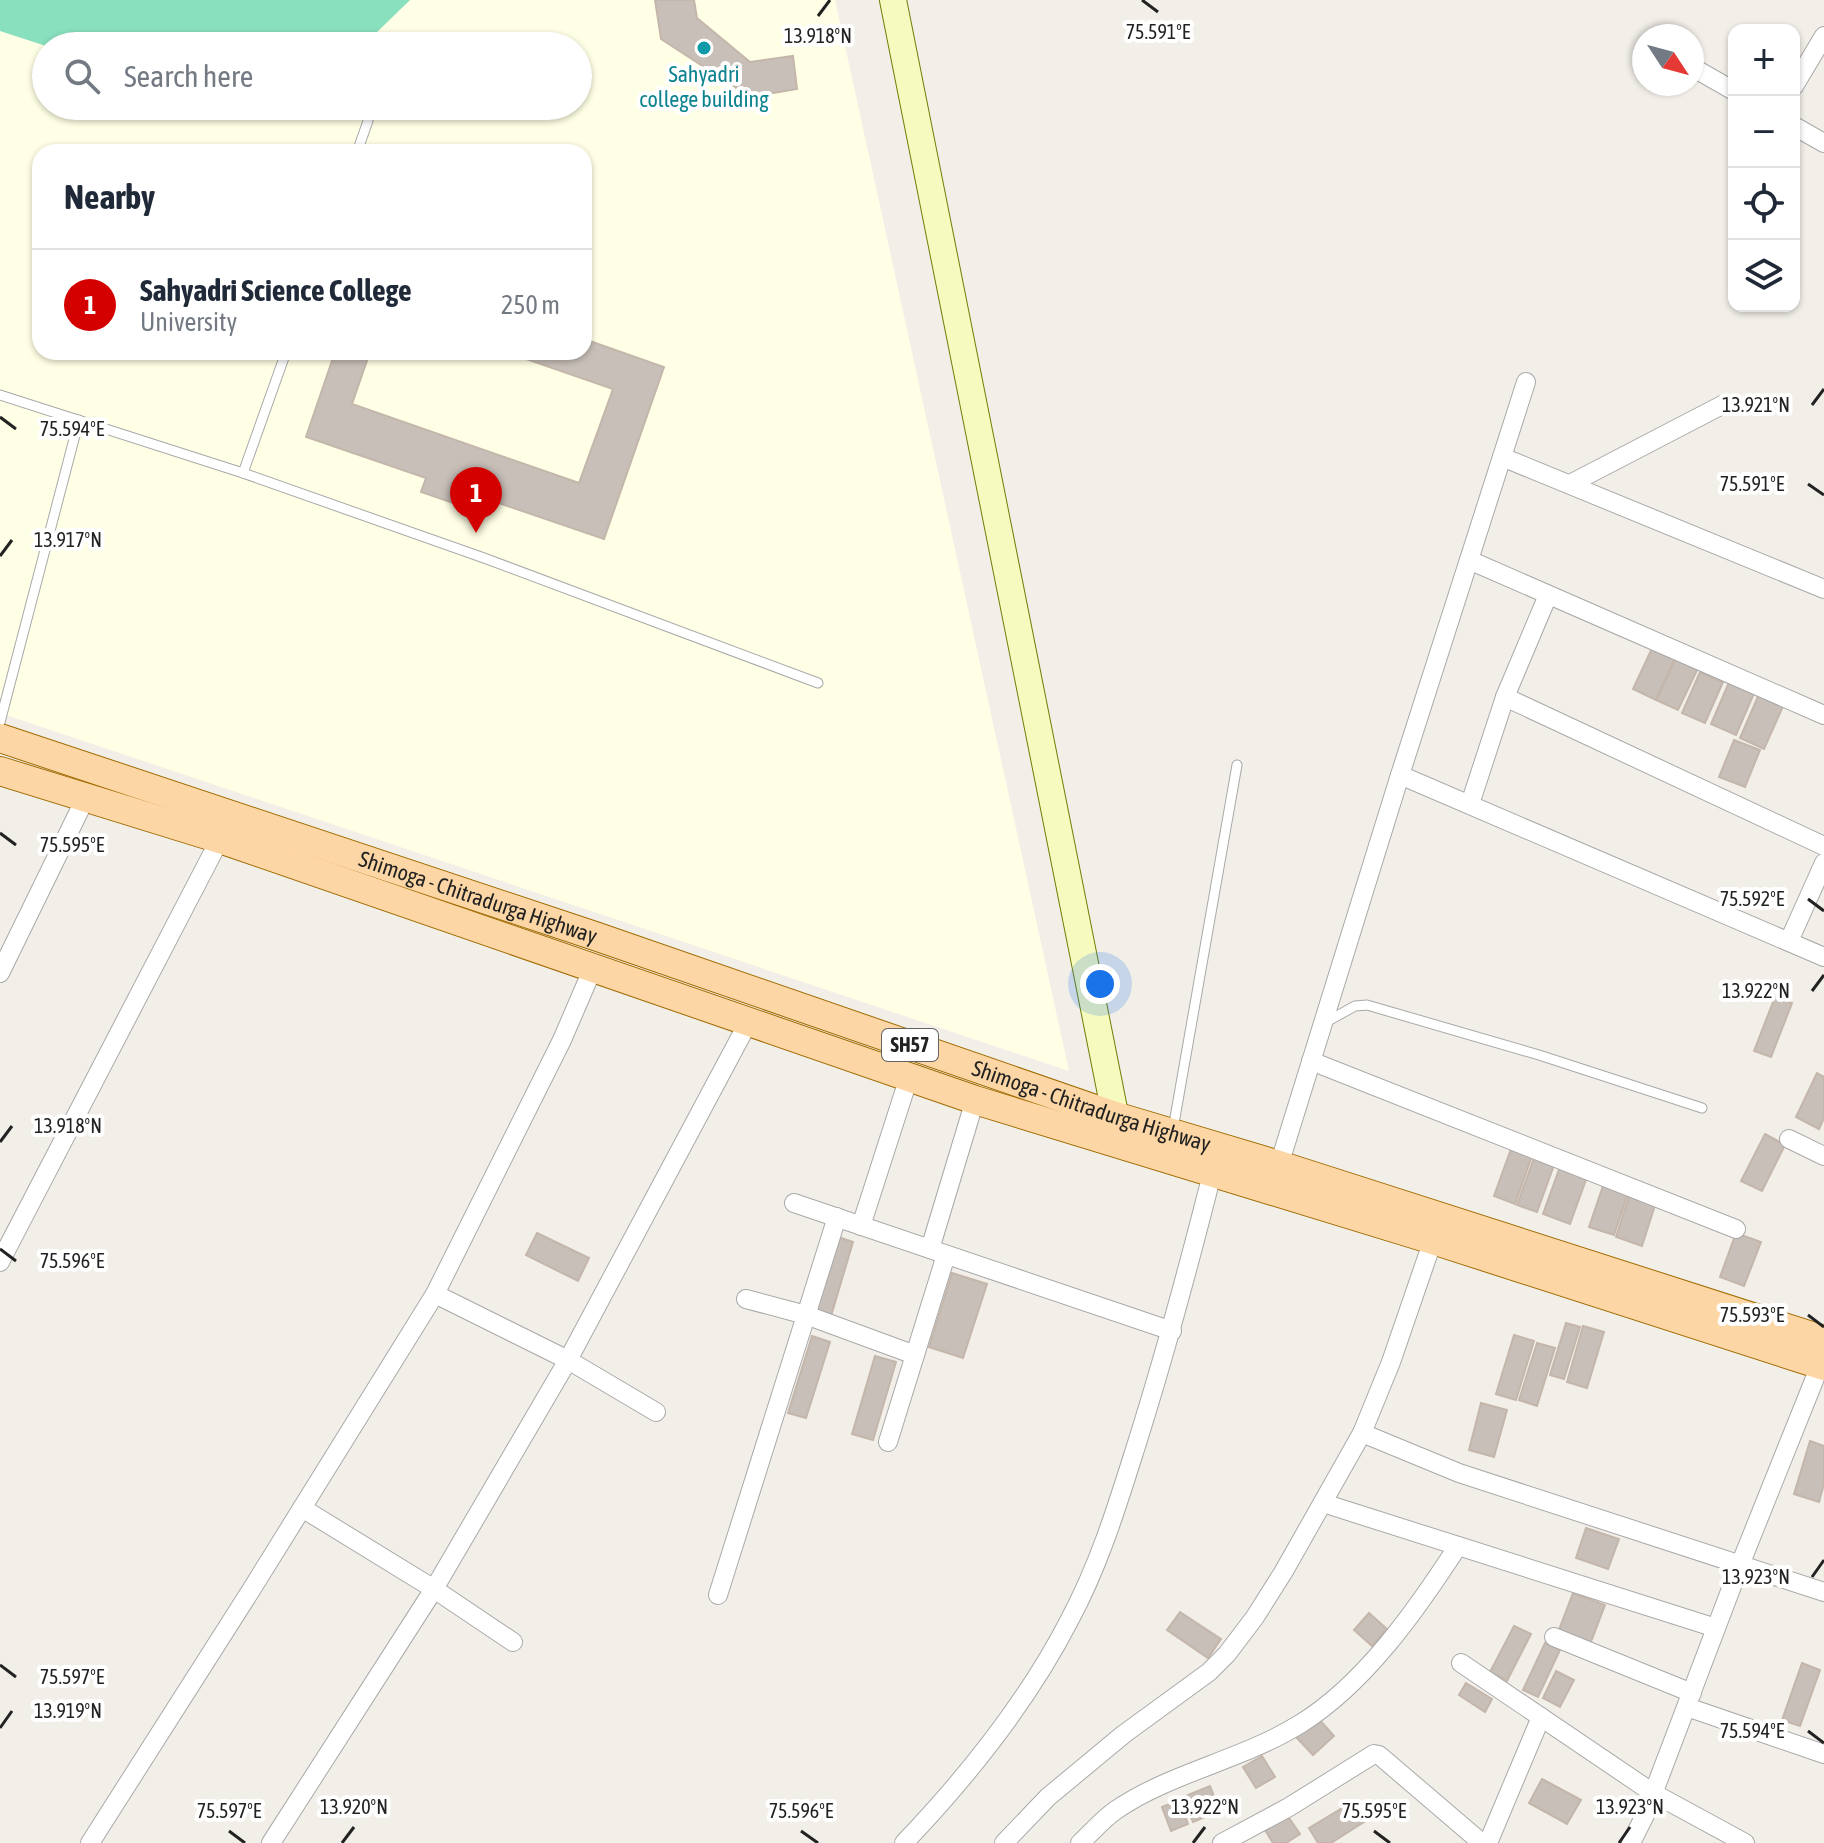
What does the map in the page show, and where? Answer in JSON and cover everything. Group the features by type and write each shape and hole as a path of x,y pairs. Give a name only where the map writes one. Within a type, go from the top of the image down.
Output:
{"main road":[{"name":"Shimoga - Chitradurga Highway","path":"0,738 595,936 1115,1116 1279,1165 1823,1356"},
{"name":"Shimoga - Chitradurga Highway","path":"0,771 220,839 975,1100 1823,1356"}],"street":[{"path":"893,0 1122,1146"},
{"path":"1800,76 1824,36"},
{"path":"1704,74 1728,88"},
{"path":"1800,129 1824,143"},
{"path":"1279,1165 1526,382"},
{"path":"1570,484 1724,404"},
{"path":"1502,457 1824,589"},
{"path":"1469,560 1824,715"},
{"path":"1470,804 1505,697 1548,595"},
{"path":"1505,697 1824,846"},
{"path":"1400,775 1824,957"},
{"path":"0,973 86,797"},
{"path":"0,1262 220,839"},
{"path":"1789,941 1824,863"},
{"path":"90,1843 435,1294 562,1040 593,968"},
{"path":"271,1843 434,1589 568,1360 749,1021"},
{"path":"1311,1061 1736,1229"},
{"path":"861,1226 909,1077"},
{"path":"888,1442 915,1355 975,1100"},
{"path":"1789,1139 1824,1156"},
{"path":"904,1843 933,1813 988,1745 1046,1662 1071,1618 1106,1541 1172,1331 1212,1174"},
{"path":"794,1203 1172,1331"},
{"path":"718,1595 837,1217"},
{"path":"1004,1843 1048,1797 1124,1734 1209,1672 1227,1654 1270,1594 1362,1433 1391,1362 1433,1240"},
{"path":"435,1294 568,1360 656,1412"},
{"path":"746,1299 806,1315 915,1355"},
{"path":"1631,1843 1823,1356"},
{"path":"1362,1433 1459,1473 1824,1592"},
{"path":"1323,1503 1716,1628"},
{"path":"302,1508 513,1642"},
{"path":"1080,1843 1115,1811 1140,1796 1300,1724 1338,1695 1360,1675 1406,1620 1458,1546"},
{"path":"1554,1637 1689,1700 1824,1754"},
{"path":"1461,1663 1653,1793 1745,1843"},
{"path":"1488,1843 1541,1717"},
{"path":"1222,1843 1289,1807 1374,1754 1379,1755 1482,1843"}],"lane":[{"path":"360,144 368,121"},
{"path":"243,473 283,360"},
{"path":"0,395 243,473 484,558 818,683"},
{"path":"0,722 79,420"},
{"path":"1172,1133 1237,765"},
{"path":"1323,1024 1355,1006 1367,1005 1539,1055 1702,1108"}],"shaded area":[{"path":"0,0 835,0 1069,1071 0,713"}],"green space":[{"path":"0,0 410,0 377,32 32,32 32,41 0,31"}],"building":[{"name":"Sahyadri college building","path":"655,0 694,0 697,18 750,62 793,56 797,89 750,97 661,39"},
{"path":"592,342 664,367 604,539 490,500 485,514 421,492 426,478 306,437 332,360 367,360 352,404 579,483 613,389 529,360 592,360"},
{"path":"1653,646 1676,657 1656,700 1633,689"},
{"path":"1677,656 1699,666 1678,710 1656,700"},
{"path":"1700,672 1723,682 1705,723 1682,713"},
{"path":"1730,680 1755,691 1736,735 1711,724"},
{"path":"1759,694 1784,704 1764,749 1740,738"},
{"path":"1734,740 1760,750 1745,787 1719,777"},
{"path":"1775,997 1792,1003 1771,1057 1754,1051"},
{"path":"1817,1073 1824,1077 1824,1118 1819,1129 1796,1117"},
{"path":"1765,1134 1785,1145 1762,1191 1741,1181"},
{"path":"1511,1149 1532,1156 1515,1204 1494,1196"},
{"path":"1534,1158 1554,1165 1537,1212 1517,1205"},
{"path":"1561,1164 1588,1174 1570,1224 1543,1214"},
{"path":"1604,1183 1629,1191 1614,1235 1589,1227"},
{"path":"1631,1191 1657,1199 1642,1246 1616,1237"},
{"path":"537,1233 589,1258 578,1281 526,1255"},
{"path":"1736,1233 1761,1242 1744,1286 1720,1277"},
{"path":"835,1236 853,1242 831,1316 813,1311"},
{"path":"952,1273 987,1284 963,1358 929,1347"},
{"path":"1566,1323 1580,1327 1564,1379 1550,1375"},
{"path":"1583,1326 1604,1332 1587,1388 1567,1382"},
{"path":"1514,1335 1534,1341 1516,1400 1496,1394"},
{"path":"812,1336 830,1342 806,1418 788,1413"},
{"path":"1537,1343 1555,1348 1537,1406 1519,1400"},
{"path":"875,1356 896,1362 873,1440 852,1434"},
{"path":"1481,1403 1507,1410 1494,1457 1469,1450"},
{"path":"1810,1441 1824,1446 1824,1484 1819,1502 1794,1494"},
{"path":"1586,1528 1619,1539 1608,1569 1576,1558"},
{"path":"1573,1593 1605,1605 1589,1647 1557,1635"},
{"path":"1180,1612 1221,1639 1208,1658 1167,1630"},
{"path":"1369,1613 1387,1629 1372,1646 1354,1630"},
{"path":"1514,1626 1531,1634 1507,1681 1490,1672"},
{"path":"1545,1643 1560,1650 1538,1697 1523,1690"},
{"path":"1802,1663 1820,1670 1800,1726 1782,1720"},
{"path":"1556,1671 1574,1680 1560,1707 1543,1698"},
{"path":"1466,1683 1492,1699 1485,1712 1459,1695"},
{"path":"1317,1717 1334,1736 1313,1755 1296,1737"},
{"path":"1262,1756 1275,1777 1256,1788 1243,1767"},
{"path":"1542,1779 1581,1800 1567,1824 1529,1803"},
{"path":"1210,1786 1220,1811 1193,1822 1183,1797"},
{"path":"1179,1800 1188,1824 1171,1831 1162,1807"},
{"path":"1352,1802 1364,1822 1331,1843 1318,1843 1309,1828"},
{"path":"1287,1815 1300,1834 1286,1843 1273,1843 1265,1830"}],"place":[{"name":"Sahyadri college building","path":"704,48"},
{"name":"Sahyadri Science College","path":"476,533"}]}
